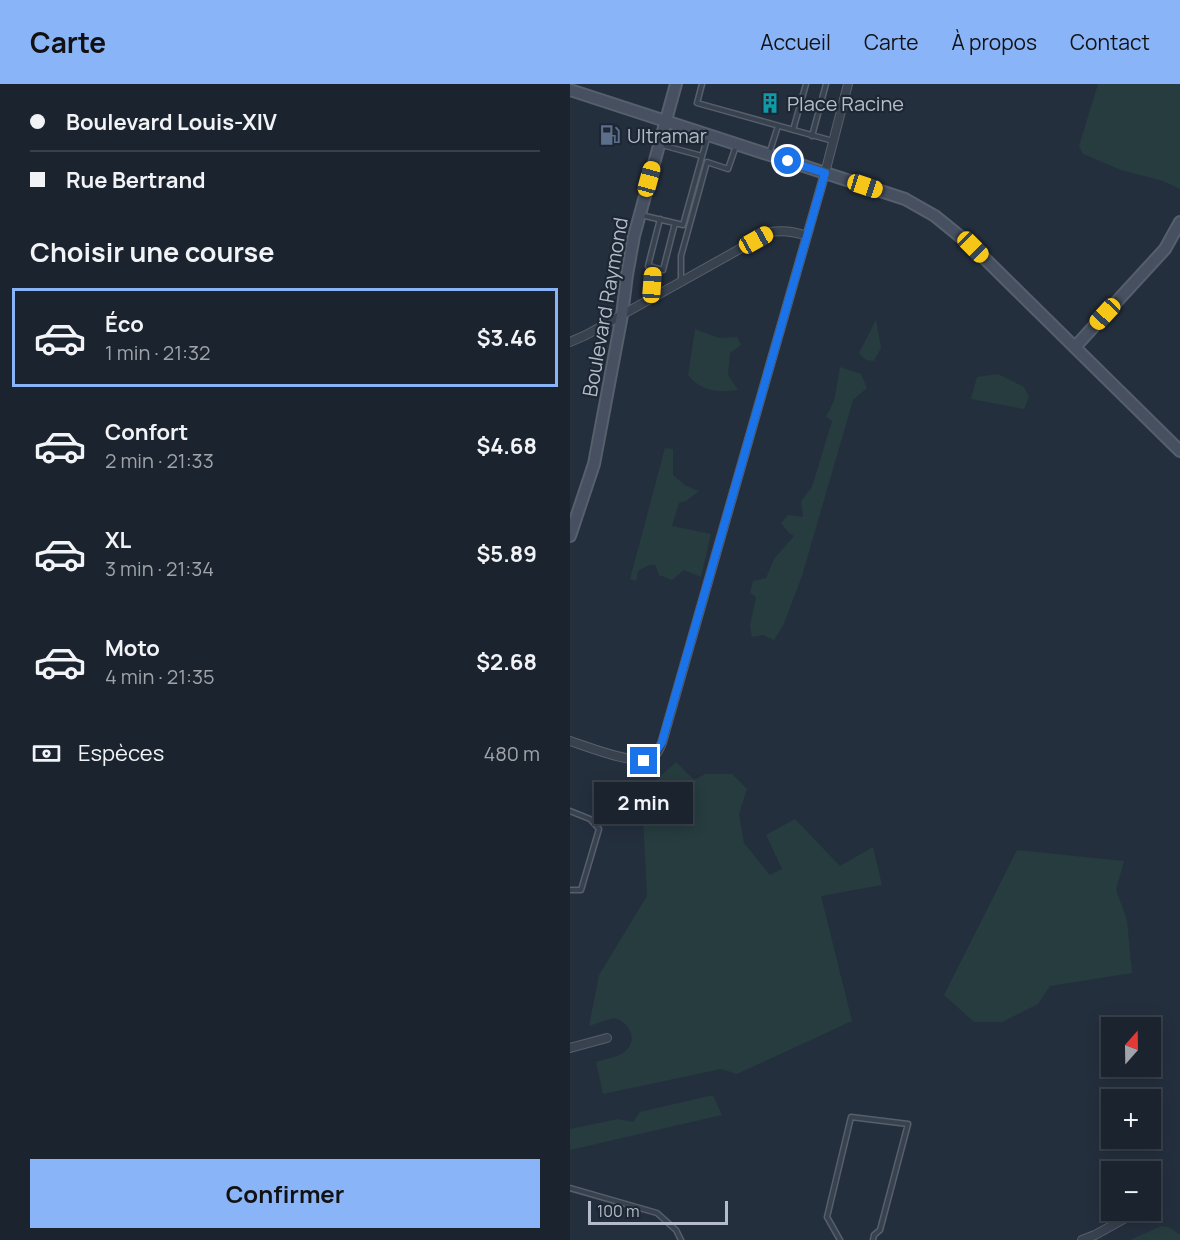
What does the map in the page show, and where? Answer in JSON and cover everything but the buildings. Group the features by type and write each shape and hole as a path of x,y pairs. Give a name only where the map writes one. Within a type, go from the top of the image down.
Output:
{"main road":[{"name":"Boulevard Raymond","path":"570,536 594,464 622,315 627,275 640,215 676,84"},
{"path":"570,90 905,199 935,216 973,247 1180,451"},
{"path":"1075,347 1165,249 1180,222"}],"street":[{"path":"570,741 633,760 644,761 652,758 662,742 825,173 848,84"},
{"path":"570,342 770,232 781,230 807,236"},
{"path":"570,1048 607,1038"},
{"path":"1082,1240 1120,1221"}],"lane":[{"path":"702,84 697,103 833,141"},
{"path":"793,130 806,84"},
{"path":"812,136 826,84"},
{"path":"769,154 778,126"},
{"path":"640,215 683,225 708,134"},
{"path":"659,144 702,156"},
{"path":"681,281 681,256 707,162 728,169 737,144"},
{"path":"660,219 648,266 663,270 675,223"},
{"path":"653,267 652,285 656,296"},
{"path":"570,812 590,819 599,829 581,890 570,890"},
{"path":"840,1240 827,1216 851,1117 908,1124 880,1230 874,1235 873,1240"},
{"path":"570,1188 657,1213 676,1230 681,1240"}],"green space":[{"path":"1098,84 1180,84 1180,189 1163,181 1121,170 1083,154 1079,146"},
{"path":"876,320 881,348 874,361 866,360 859,353"},
{"path":"695,329 719,338 737,337 741,345 730,353 728,375 738,390 710,390 698,385 688,375"},
{"path":"840,367 861,374 867,388 853,400 802,576 783,626 774,640 763,635 752,637 750,625 756,597 750,593 753,581 766,578 774,559 794,536 781,523 788,515 803,517 801,501 812,487 832,421 826,417 834,401"},
{"path":"998,374 1024,387 1029,397 1024,409 971,399 977,377"},
{"path":"665,448 673,449 673,475 686,486 699,491 686,501 679,503 672,526 711,534 701,577 684,570 672,580 659,575 655,565 649,565 638,571 636,581 630,579"},
{"path":"676,762 694,780 705,774 732,774 747,789 739,814 744,843 770,875 782,869 766,835 795,819 840,866 873,847 882,885 821,896 852,1021 737,1074 721,1069 603,1094 596,1062 623,1053 631,1043 632,1037 624,1023 613,1018 589,1026 599,975 647,896 643,818 655,781"},
{"path":"1017,850 1124,861 1116,890 1127,920 1132,973 1050,986 1038,1004 1002,1022 974,1022 944,995"},
{"path":"713,1095 722,1115 570,1150 570,1129 618,1119 633,1122 640,1112"},
{"path":"1161,1226 1169,1227 1180,1235 1180,1240 1130,1240"}],"place":[{"name":"Place Racine","path":"770,103"},
{"name":"Ultramar","path":"610,135"}],"route":[{"path":"644,761 652,758 662,742 825,173 788,161"}]}
